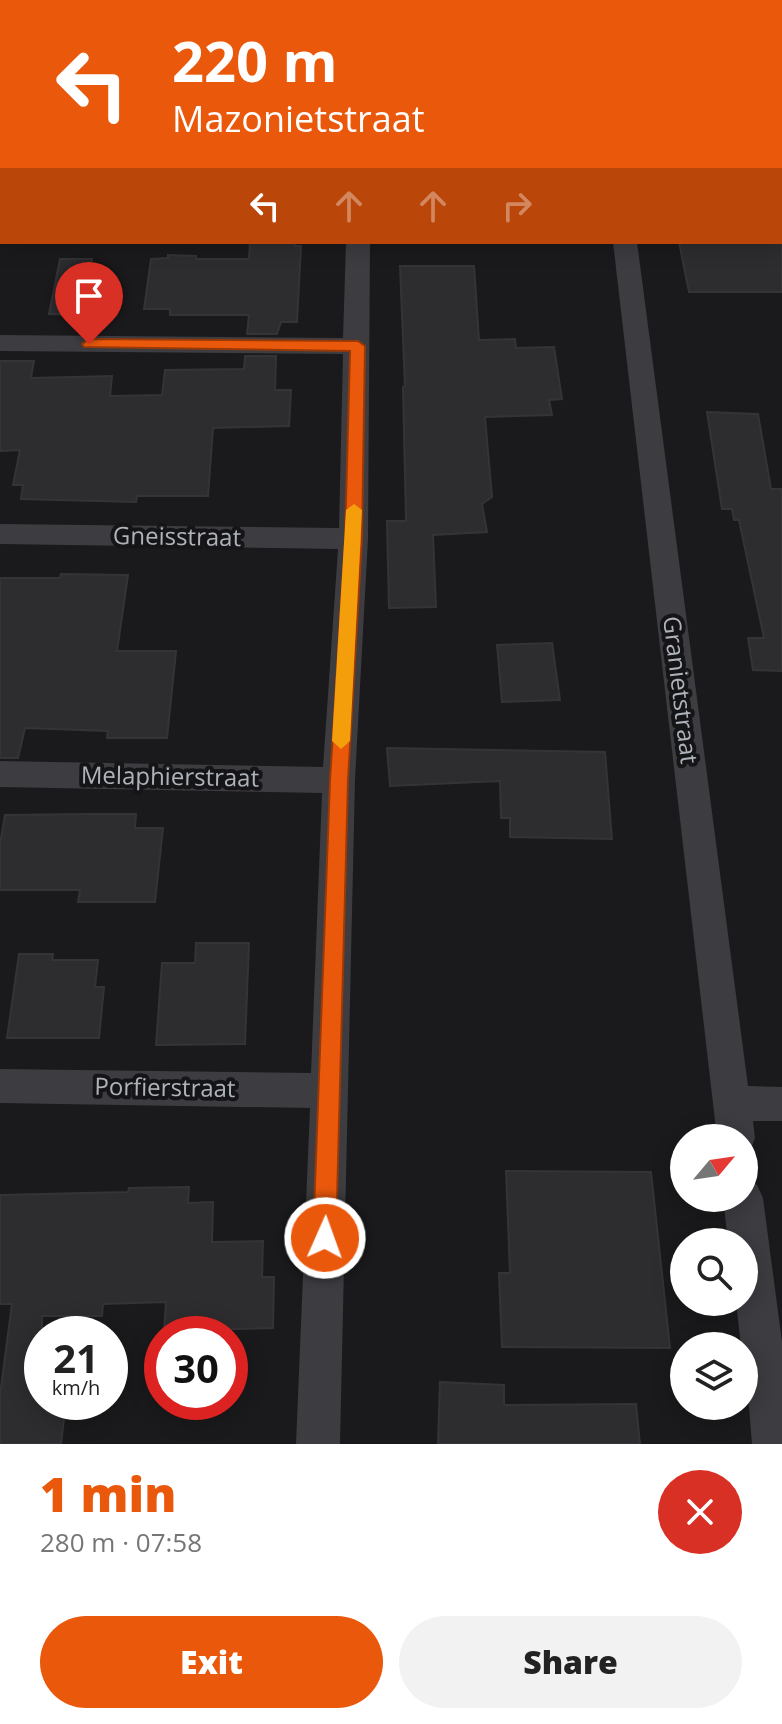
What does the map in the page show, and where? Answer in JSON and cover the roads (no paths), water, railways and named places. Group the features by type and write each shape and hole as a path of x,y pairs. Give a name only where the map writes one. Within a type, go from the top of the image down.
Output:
{"street":[{"path":"318,1444 339,780 353,539 358,244"},
{"name":"Granietstraat","path":"625,244 734,1120"},
{"path":"0,343 358,346"},
{"name":"Gneisstraat","path":"0,534 353,539"},
{"name":"Melaphierstraat","path":"0,774 339,780"},
{"name":"Porfierstraat","path":"0,1086 330,1091"},
{"path":"734,1120 782,1104"},
{"path":"745,1212 774,1444"}]}
